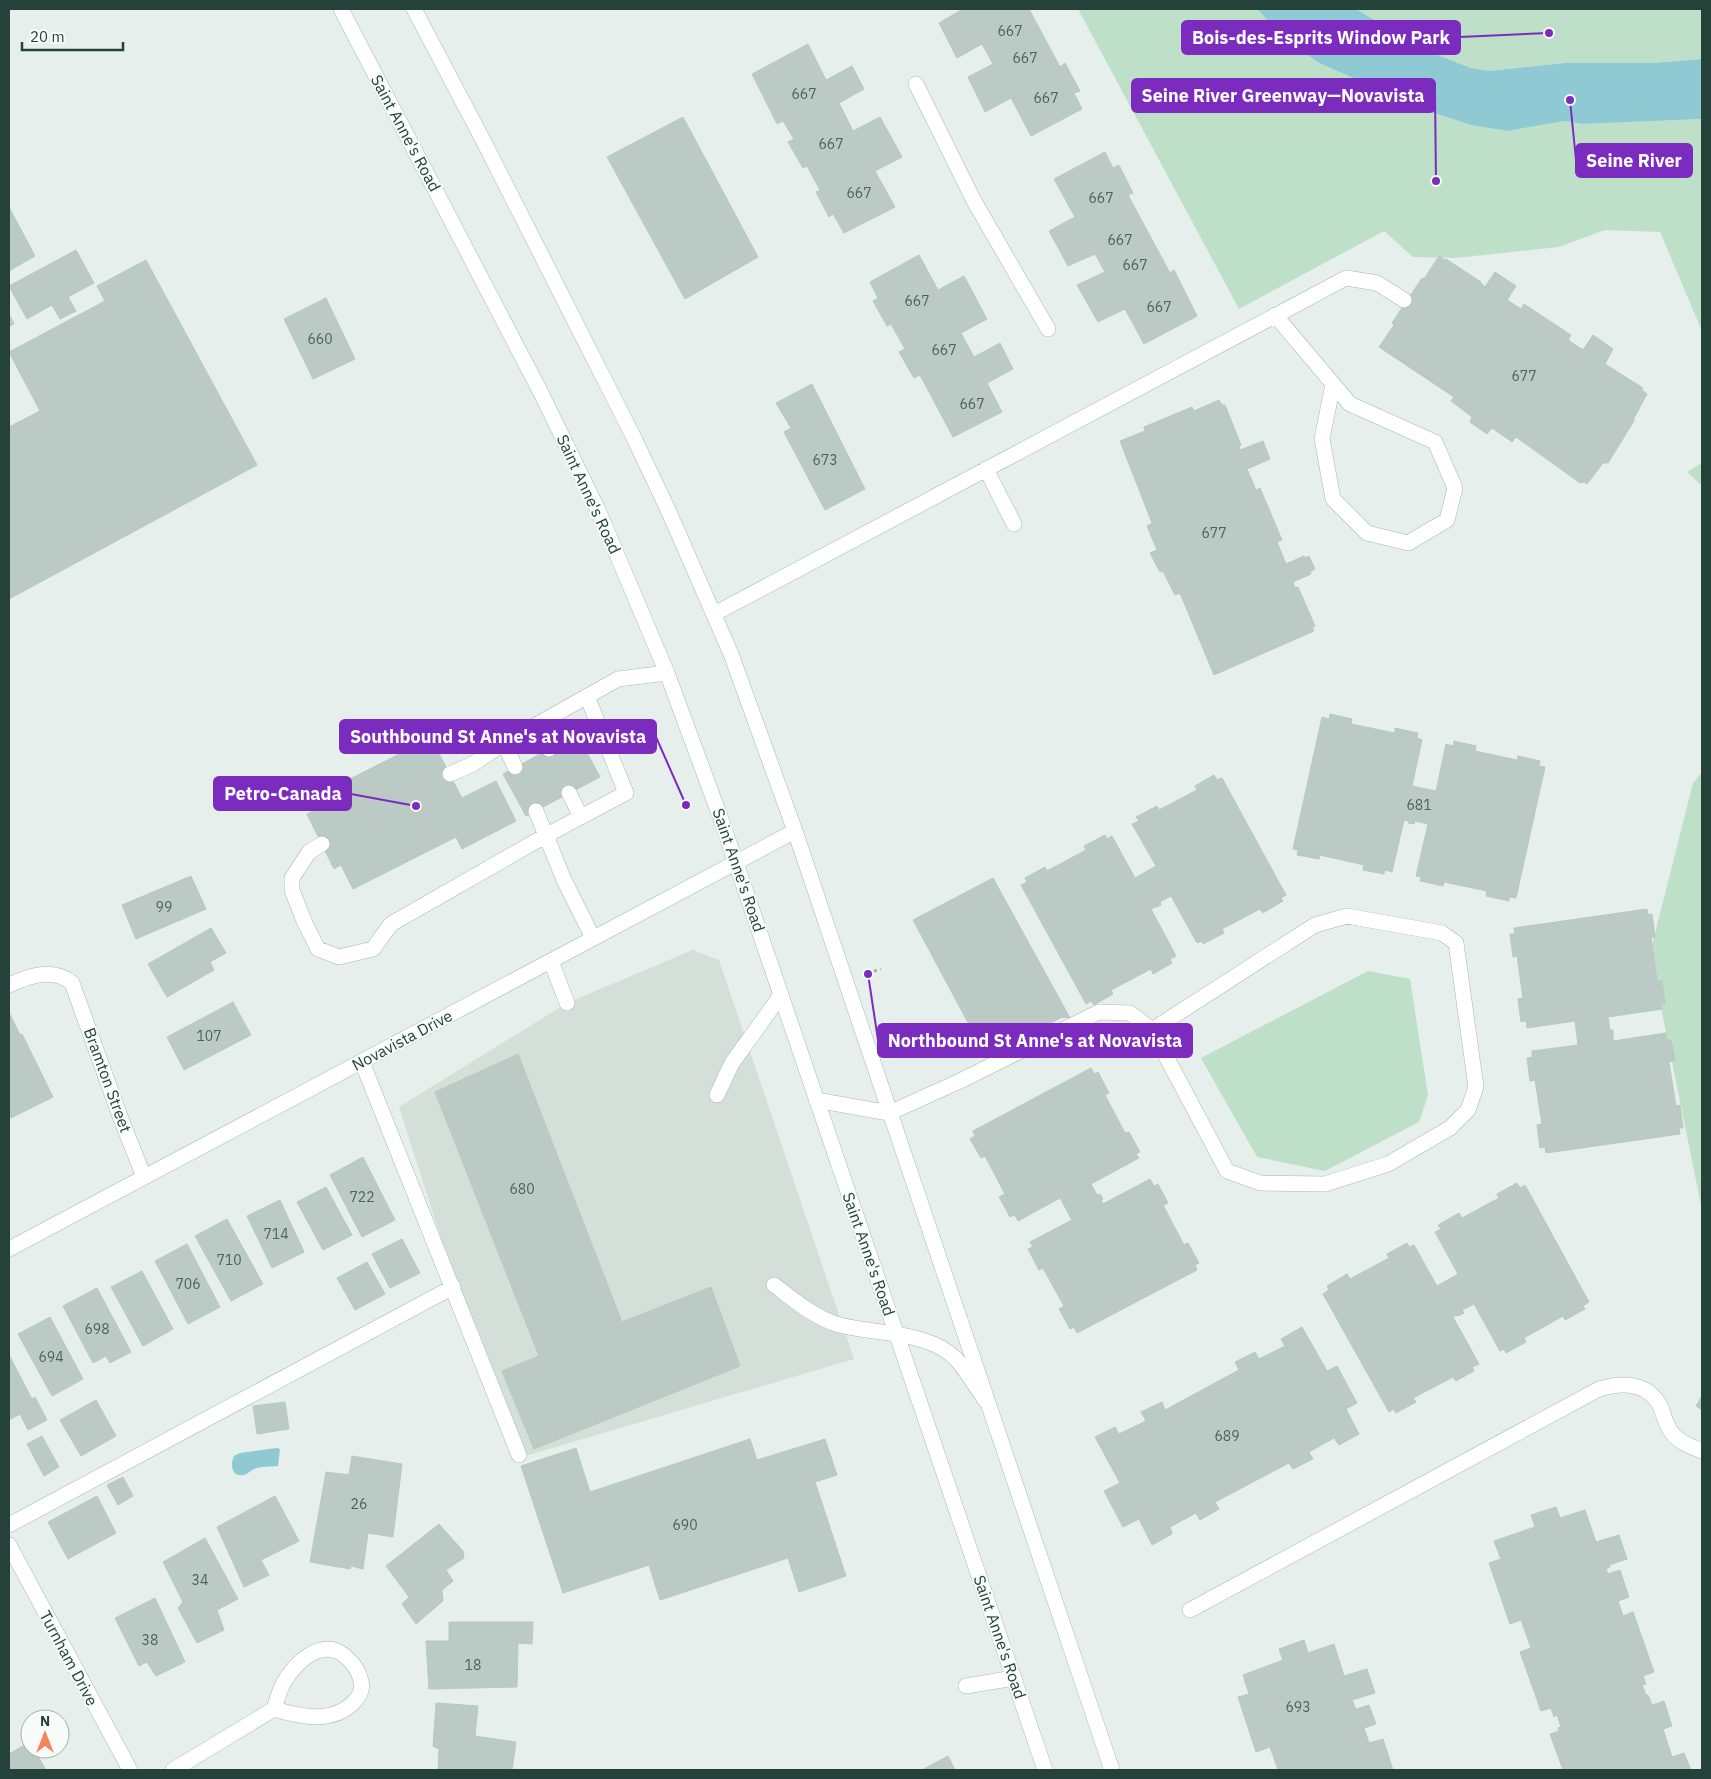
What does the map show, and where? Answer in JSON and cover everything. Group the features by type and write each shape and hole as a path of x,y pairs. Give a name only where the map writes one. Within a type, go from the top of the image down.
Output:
{"main road":[{"name":"Saint Anne's Road","path":"341,9 546,402 599,512 668,673 691,732 1045,1770"},
{"path":"414,9 490,153 633,436 669,512 731,654 795,831 1112,1770"},
{"path":"916,84 974,201 1048,329"},
{"path":"714,614 1346,278 1377,283 1404,300"},
{"path":"1275,315 1350,404 1436,442 1455,488 1447,520 1408,543 1367,533 1333,499 1322,438 1333,384"},
{"path":"986,469 1014,524"},
{"path":"450,774 473,764 504,743 618,679 668,673"},
{"path":"322,844 309,852 292,878 292,890 304,921 318,949 339,957 373,949 390,924 545,836 626,793 587,696"},
{"path":"537,725 549,749"},
{"path":"504,743 515,767"},
{"path":"569,793 581,817"},
{"path":"536,811 564,880 594,938"},
{"name":"Novavista Drive","path":"9,1249 795,831"},
{"path":"816,1100 889,1113 960,1081 1100,1012 1130,1013 1152,1030 1227,1171 1260,1183 1325,1184 1388,1164 1450,1128 1468,1110 1476,1087 1456,943 1442,933 1347,916 1315,925 1152,1030"},
{"path":"551,961 567,1003"},
{"name":"Bramton Street","path":"9,985 40,974 64,976 72,982 144,1177"},
{"path":"717,1095 732,1063 781,996"},
{"path":"362,1062 519,1455"},
{"path":"774,1285 812,1313 834,1323 919,1339 939,1347 956,1358 989,1406"},
{"path":"9,1525 453,1287"},
{"path":"1190,1610 1599,1389 1611,1385 1641,1388 1653,1394 1673,1435 1702,1451"},
{"name":"Turnham Drive","path":"9,1545 130,1770"},
{"path":"173,1770 274,1709 282,1686 292,1671 306,1657 318,1650 331,1649 343,1654 355,1665 361,1680 361,1691 348,1707 334,1714 315,1717 297,1716 274,1709"},
{"path":"966,1686 1014,1678"}],"path":[{"path":"868,974 881,969"}],"shaded area":[{"path":"693,950 719,960 854,1359 512,1460 399,1107 567,1003"}],"green space":[{"path":"1078,9 1257,9 1287,41 1319,63 1431,112 1471,125 1507,131 1565,121 1583,124 1702,119 1702,331 1660,232 1605,230 1559,247 1455,258 1413,257 1384,231 1239,309"},
{"path":"1356,9 1702,9 1702,59 1652,63 1565,63 1489,71 1471,68 1425,50"},
{"path":"1702,463 1702,486 1687,472"},
{"path":"1702,772 1702,1210 1650,953 1693,783"},
{"path":"1368,971 1410,979 1428,1095 1419,1122 1325,1171 1257,1157 1201,1058"}],"water":[{"path":"1257,9 1356,9 1425,50 1471,68 1489,71 1565,63 1652,63 1702,59 1702,119 1583,124 1565,121 1507,131 1471,125 1431,112 1319,63 1287,41"},
{"path":"280,1449 278,1466 257,1468 244,1475 234,1472 232,1463 234,1456 240,1453"}],"building":[{"path":"963,9 1029,9 1060,67 1065,63 1080,91 1074,93 1082,109 1031,136 1011,98 985,112 968,77 993,64 982,44 957,58 939,23"},
{"path":"808,44 826,80 852,66 864,89 839,103 853,131 880,117 902,157 875,171 895,207 844,233 833,214 829,217 816,192 820,190 807,166 803,168 788,142 794,139 783,121 777,124 752,74"},
{"path":"683,117 758,257 685,299 607,157"},
{"path":"1105,152 1113,168 1119,165 1133,193 1128,195 1170,273 1174,270 1197,316 1144,344 1125,309 1098,322 1077,285 1105,272 1095,254 1068,266 1049,231 1075,217 1054,179"},
{"path":"9,207 35,256 9,271"},
{"path":"76,250 94,283 68,297 76,311 60,319 52,305 27,319 9,286"},
{"path":"919,255 938,290 964,276 987,319 961,333 974,357 1000,343 1013,369 987,383 1002,412 953,437 920,375 914,378 899,352 905,349 891,324 887,326 873,301 878,298 870,282"},
{"path":"1439,256 1481,282 1485,287 1495,272 1516,286 1507,300 1521,309 1524,304 1571,335 1568,340 1583,350 1593,335 1613,349 1605,364 1643,388 1642,390 1647,394 1634,421 1608,463 1603,463 1587,484 1584,482 1580,483 1516,437 1512,442 1492,428 1487,434 1470,422 1472,417 1451,401 1454,397 1379,347 1394,325 1392,323"},
{"path":"146,260 257,465 9,599 9,427 40,411 9,352 105,301 97,286"},
{"path":"326,298 355,359 313,379 284,319"},
{"path":"9,314 14,324 9,326"},
{"path":"812,384 865,489 825,510 784,432 791,428 776,403"},
{"path":"1219,400 1222,405 1225,405 1241,445 1239,446 1240,450 1263,441 1270,459 1247,469 1256,490 1260,488 1282,540 1277,542 1286,564 1304,556 1305,558 1309,556 1315,569 1310,572 1311,574 1293,582 1295,588 1298,587 1315,626 1312,628 1314,631 1214,675 1180,593 1175,595 1163,571 1160,572 1150,553 1157,550 1147,526 1152,523 1120,441 1145,431 1144,427 1192,407 1194,411"},
{"path":"1330,714 1352,719 1351,724 1395,733 1395,728 1418,733 1417,738 1422,740 1412,786 1436,791 1446,744 1453,746 1454,741 1476,746 1475,751 1517,760 1518,756 1540,761 1539,766 1545,767 1516,898 1509,897 1509,901 1486,896 1487,891 1444,882 1443,886 1420,881 1421,877 1416,876 1428,824 1415,821 1414,824 1404,820 1392,872 1385,870 1384,874 1363,870 1364,865 1320,855 1319,859 1297,855 1298,850 1293,849 1322,717 1329,719"},
{"path":"577,734 600,777 526,816 503,774"},
{"path":"431,738 462,798 496,781 516,821 462,849 456,837 353,889 341,865 334,869 307,814 352,792 346,781"},
{"path":"1214,775 1217,780 1222,778 1286,895 1281,898 1283,901 1263,913 1260,909 1222,929 1224,933 1203,944 1202,941 1197,943 1171,896 1160,902 1161,905 1151,909 1176,956 1170,959 1172,963 1153,974 1151,969 1111,990 1113,994 1094,1005 1091,1001 1086,1004 1021,885 1027,882 1025,878 1045,867 1047,871 1086,850 1084,846 1105,835 1107,839 1112,836 1135,878 1156,866 1132,824 1139,821 1136,817 1157,806 1159,810 1197,790 1195,786"},
{"path":"191,876 206,909 136,939 122,905"},
{"path":"993,878 1070,1018 1062,1017 987,1058 913,920"},
{"path":"1647,909 1648,915 1652,914 1655,937 1651,938 1657,981 1662,981 1665,1004 1661,1004 1662,1009 1608,1017 1610,1030 1613,1030 1613,1041 1666,1033 1667,1040 1671,1040 1675,1060 1669,1062 1676,1106 1680,1105 1683,1128 1679,1128 1680,1134 1546,1153 1545,1147 1540,1148 1537,1125 1542,1124 1535,1080 1530,1081 1527,1058 1532,1057 1532,1051 1578,1045 1575,1021 1527,1028 1526,1021 1521,1022 1518,999 1523,998 1517,956 1513,957 1510,934 1515,934 1514,928"},
{"path":"211,928 226,953 210,962 214,970 167,997 148,964"},
{"path":"233,1002 251,1035 184,1070 167,1037"},
{"path":"9,1012 53,1097 11,1118 9,1114"},
{"path":"518,1054 622,1322 711,1287 740,1366 534,1449 502,1371 539,1356 435,1092"},
{"path":"1091,1068 1094,1074 1098,1072 1109,1093 1105,1095 1125,1133 1129,1132 1140,1152 1136,1154 1139,1158 1091,1184 1097,1195 1100,1194 1103,1204 1150,1179 1154,1186 1158,1184 1168,1203 1163,1205 1184,1245 1188,1243 1199,1263 1195,1265 1197,1270 1077,1333 1074,1327 1070,1329 1059,1309 1064,1306 1043,1268 1039,1270 1028,1249 1033,1247 1030,1242 1072,1220 1060,1198 1018,1221 1015,1215 1010,1217 999,1197 1005,1194 985,1156 981,1158 970,1139 975,1136 973,1131"},
{"path":"363,1157 395,1220 362,1237 330,1175"},
{"path":"1517,1183 1520,1188 1525,1185 1589,1302 1583,1306 1585,1309 1565,1320 1563,1316 1524,1338 1526,1342 1506,1353 1504,1349 1500,1351 1474,1304 1462,1310 1464,1313 1453,1317 1479,1364 1472,1367 1474,1371 1456,1381 1453,1377 1413,1398 1416,1402 1396,1413 1394,1409 1389,1412 1323,1294 1329,1290 1327,1286 1347,1274 1350,1279 1389,1258 1387,1254 1407,1243 1409,1247 1414,1245 1437,1286 1458,1274 1435,1232 1441,1229 1438,1225 1459,1213 1462,1218 1499,1198 1497,1194"},
{"path":"326,1187 352,1235 323,1250 297,1202"},
{"path":"280,1200 304,1252 272,1268 247,1216"},
{"path":"227,1219 263,1284 231,1301 195,1236"},
{"path":"402,1239 420,1273 390,1288 372,1254"},
{"path":"187,1244 220,1307 188,1324 155,1261"},
{"path":"367,1262 385,1294 355,1310 337,1278"},
{"path":"142,1271 173,1329 143,1346 111,1287"},
{"path":"97,1288 131,1352 110,1363 106,1356 93,1363 63,1306"},
{"path":"50,1317 83,1379 52,1396 18,1334"},
{"path":"1302,1327 1327,1371 1337,1366 1357,1403 1346,1409 1359,1434 1339,1445 1334,1438 1309,1452 1313,1459 1293,1469 1289,1463 1215,1502 1219,1509 1200,1520 1196,1513 1170,1527 1172,1534 1152,1545 1139,1519 1123,1527 1104,1491 1120,1483 1095,1437 1115,1427 1119,1434 1146,1421 1141,1412 1162,1402 1165,1410 1239,1370 1235,1362 1255,1352 1259,1359 1285,1346 1281,1339"},
{"path":"9,1355 32,1399 35,1397 47,1420 28,1430 20,1414 9,1420"},
{"path":"1702,1396 1702,1410 1696,1406"},
{"path":"96,1400 116,1436 81,1456 60,1420"},
{"path":"285,1402 289,1429 257,1434 253,1406"},
{"path":"42,1436 59,1467 44,1476 27,1444"},
{"path":"750,1439 757,1460 825,1439 837,1475 815,1482 846,1576 799,1592 788,1558 660,1600 649,1565 563,1593 521,1466 576,1448 590,1492"},
{"path":"352,1456 402,1464 393,1537 368,1533 363,1569 351,1566 350,1569 310,1562 326,1472 349,1475"},
{"path":"123,1477 133,1496 118,1505 107,1485"},
{"path":"97,1496 116,1533 68,1559 48,1522"},
{"path":"275,1496 299,1541 261,1560 269,1575 244,1587 217,1527"},
{"path":"1556,1507 1560,1518 1585,1510 1596,1542 1619,1535 1627,1559 1609,1565 1610,1567 1606,1569 1608,1574 1620,1570 1629,1597 1618,1601 1623,1616 1633,1612 1654,1672 1643,1676 1646,1684 1642,1685 1652,1705 1664,1701 1672,1726 1663,1729 1672,1757 1684,1753 1691,1770 1563,1770 1550,1734 1559,1731 1558,1728 1561,1727 1557,1715 1554,1717 1551,1708 1541,1711 1520,1652 1531,1648 1521,1620 1510,1624 1489,1563 1501,1559 1494,1541 1535,1527 1531,1515"},
{"path":"439,1524 463,1551 464,1558 446,1570 453,1581 442,1590 443,1601 416,1624 402,1604 409,1597 386,1566"},
{"path":"205,1538 238,1599 217,1610 224,1630 197,1643 178,1608 183,1602 163,1562"},
{"path":"155,1598 185,1662 156,1676 147,1662 139,1666 115,1618"},
{"path":"449,1622 533,1622 532,1644 518,1643 517,1687 429,1689 426,1641 449,1641"},
{"path":"1304,1640 1308,1653 1334,1644 1344,1676 1367,1669 1375,1693 1352,1700 1356,1709 1369,1705 1376,1724 1364,1728 1369,1743 1383,1739 1393,1770 1278,1770 1270,1747 1256,1752 1238,1697 1249,1694 1243,1675 1283,1660 1279,1649"},
{"path":"436,1703 478,1706 475,1736 516,1742 512,1770 438,1770 439,1749 433,1746"},
{"path":"20,1748 20,1759 40,1759 46,1770 9,1770 9,1754"},
{"path":"948,1756 955,1770 922,1770"}],"place":[{"name":"Bois-des-Esprits Window Park","path":"1549,33"},
{"name":"Seine River","path":"1570,100"},
{"name":"Seine River Greenway—Novavista","path":"1436,181"},
{"name":"Southbound St Anne's at Novavista","path":"686,805"},
{"name":"Petro-Canada","path":"416,806"},
{"name":"Northbound St Anne's at Novavista","path":"868,974"}]}
